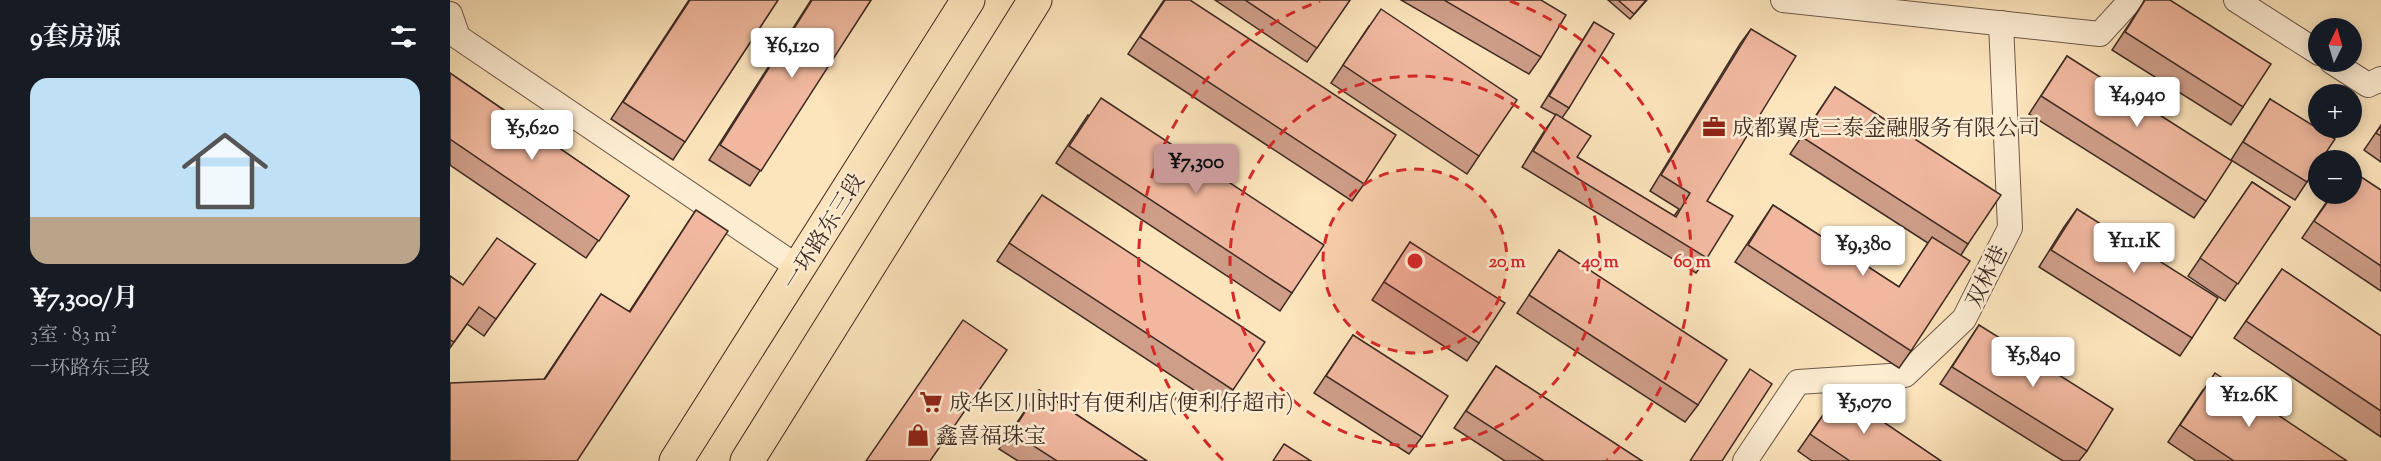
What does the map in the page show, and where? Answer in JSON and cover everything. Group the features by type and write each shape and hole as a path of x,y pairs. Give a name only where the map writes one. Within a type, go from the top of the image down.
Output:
{"main road":[{"name":"一环路东三段","path":"676,461 968,0"},
{"path":"747,461 1035,0"}],"street":[{"path":"1783,0 2100,34 2131,0"},
{"path":"2236,0 2308,46"},
{"path":"450,14 458,37 799,268"},
{"name":"双林巷","path":"1745,461 1798,382 1905,375 1964,319 2010,228 2001,23"},
{"path":"2348,72 2368,85 2381,79"}],"building":[{"path":"690,0 778,0 685,142 623,102"},
{"path":"812,0 871,0 761,171 720,145"},
{"path":"1165,0 1190,0 1396,135 1364,184 1140,37"},
{"path":"1245,0 1350,0 1317,48"},
{"path":"1444,0 1541,0 1566,15 1541,57"},
{"path":"1618,0 1646,0 1634,14"},
{"path":"2145,0 2170,0 2271,64 2243,107 2125,32"},
{"path":"1381,9 1517,100 1479,156 1343,65"},
{"path":"1594,22 1614,34 1569,108 1549,96"},
{"path":"1751,29 1796,56 1707,201 1733,216 1707,258 1533,151 1556,114 1591,136 1577,157 1676,217 1690,193 1661,175"},
{"path":"2067,56 2232,161 2206,201 2041,96"},
{"path":"450,73 629,196 599,241 450,139"},
{"path":"1835,87 2001,195 1968,244 1802,137"},
{"path":"1101,98 1324,245 1292,293 1069,146"},
{"path":"2270,99 2308,122 2308,138 2335,139 2328,150 2308,150 2307,182 2243,142"},
{"path":"2381,126 2381,136 2376,133"},
{"path":"2362,178 2381,190 2381,266 2314,221 2326,204 2362,204"},
{"path":"2252,182 2290,207 2238,284 2200,258"},
{"path":"1042,195 1265,342 1233,390 1009,243"},
{"path":"1773,205 1899,287 1932,237 1970,261 1911,351 1748,245"},
{"path":"2077,209 2218,298 2192,338 2051,250"},
{"path":"696,210 728,231 577,461 450,461 450,383 545,379 601,294 630,312"},
{"path":"497,238 535,264 496,319 479,307 454,342 450,340 450,276 463,285"},
{"path":"1410,242 1505,303 1479,343 1384,282"},
{"path":"1559,250 1727,360 1698,405 1529,295"},
{"path":"2282,269 2381,336 2381,411 2246,321"},
{"path":"963,320 1007,350 930,461 866,461"},
{"path":"1979,325 2113,409 2087,451 1952,367"},
{"path":"1353,335 1448,396 1422,437 1326,376"},
{"path":"1496,366 1642,461 1544,461 1466,411"},
{"path":"1750,369 1772,384 1722,461 1690,461"},
{"path":"2215,373 2347,461 2234,461 2180,425"},
{"path":"1039,390 1147,461 1057,461 1012,432"},
{"path":"1839,392 1941,461 1850,461 1810,434"},
{"path":"1284,444 1311,461 1273,461"}],"place":[{"name":"成都翼虎三泰金融服务有限公司","path":"1714,127"},
{"name":"成华区川时时有便利店(便利仔超市)","path":"931,402"},
{"name":"鑫喜福珠宝","path":"918,435"}]}
